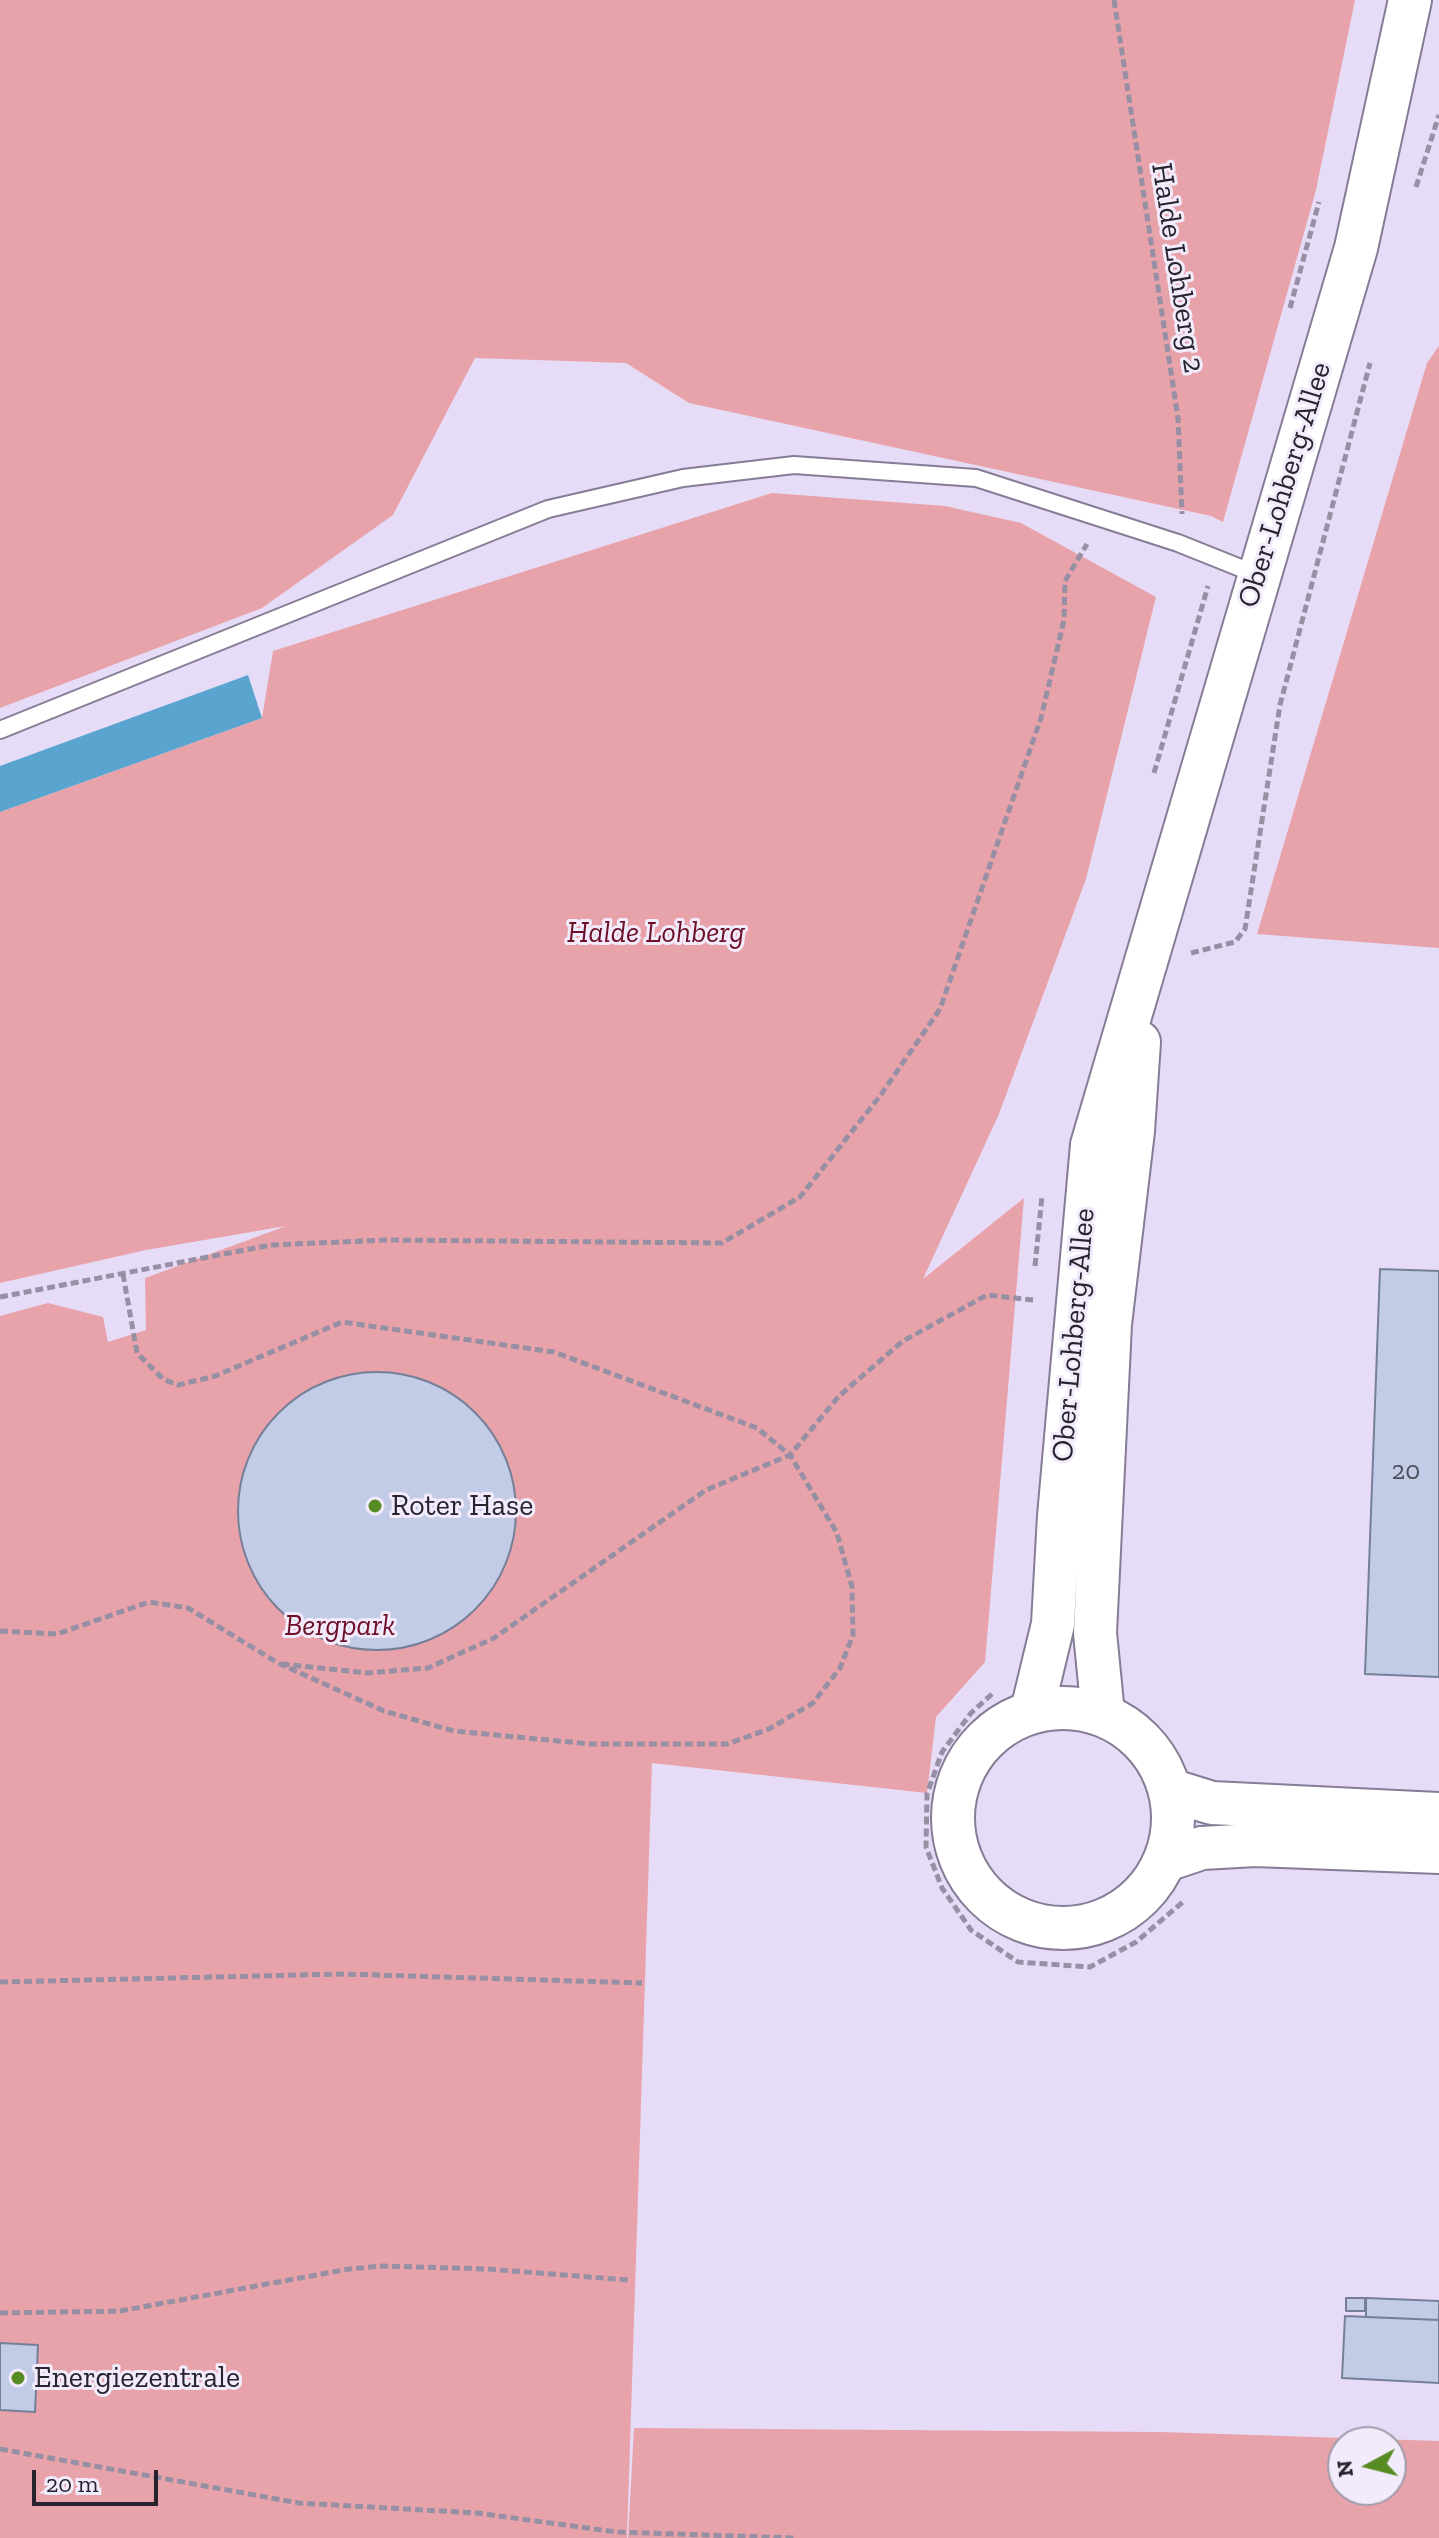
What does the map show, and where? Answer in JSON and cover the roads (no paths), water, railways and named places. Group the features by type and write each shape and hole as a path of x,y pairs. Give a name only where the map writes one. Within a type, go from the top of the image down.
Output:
{"street":[{"name":"Ober-Lohberg-Allee","path":"1032,1711 1053,1624 1061,1485 1092,1145 1356,248 1410,0"},
{"name":"Ober-Lohberg-Allee","path":"1103,1714 1095,1633 1110,1324 1133,1131 1143,965"},
{"path":"1070,1707 1103,1714 1133,1732 1156,1758 1170,1790 1174,1824 1166,1860 1146,1892 1117,1915 1081,1927 1044,1928 1009,1915 980,1892 960,1860 952,1824 957,1787 973,1753 999,1727 1032,1711 1070,1707"},
{"path":"1170,1790 1212,1803 1439,1814"},
{"path":"1166,1860 1202,1848 1255,1845 1439,1852"}],"lane":[{"path":"0,730 548,509 683,478 794,465 976,478 1178,543 1258,575"}],"water":[{"path":"248,675 262,718 0,812 0,766"}],"place":[{"name":"Roter Hase","path":"375,1506"},
{"name":"Energiezentrale","path":"18,2378"}],"park label":[{"name":"Halde Lohberg","path":"656,933"},
{"name":"Bergpark","path":"340,1626"}]}
